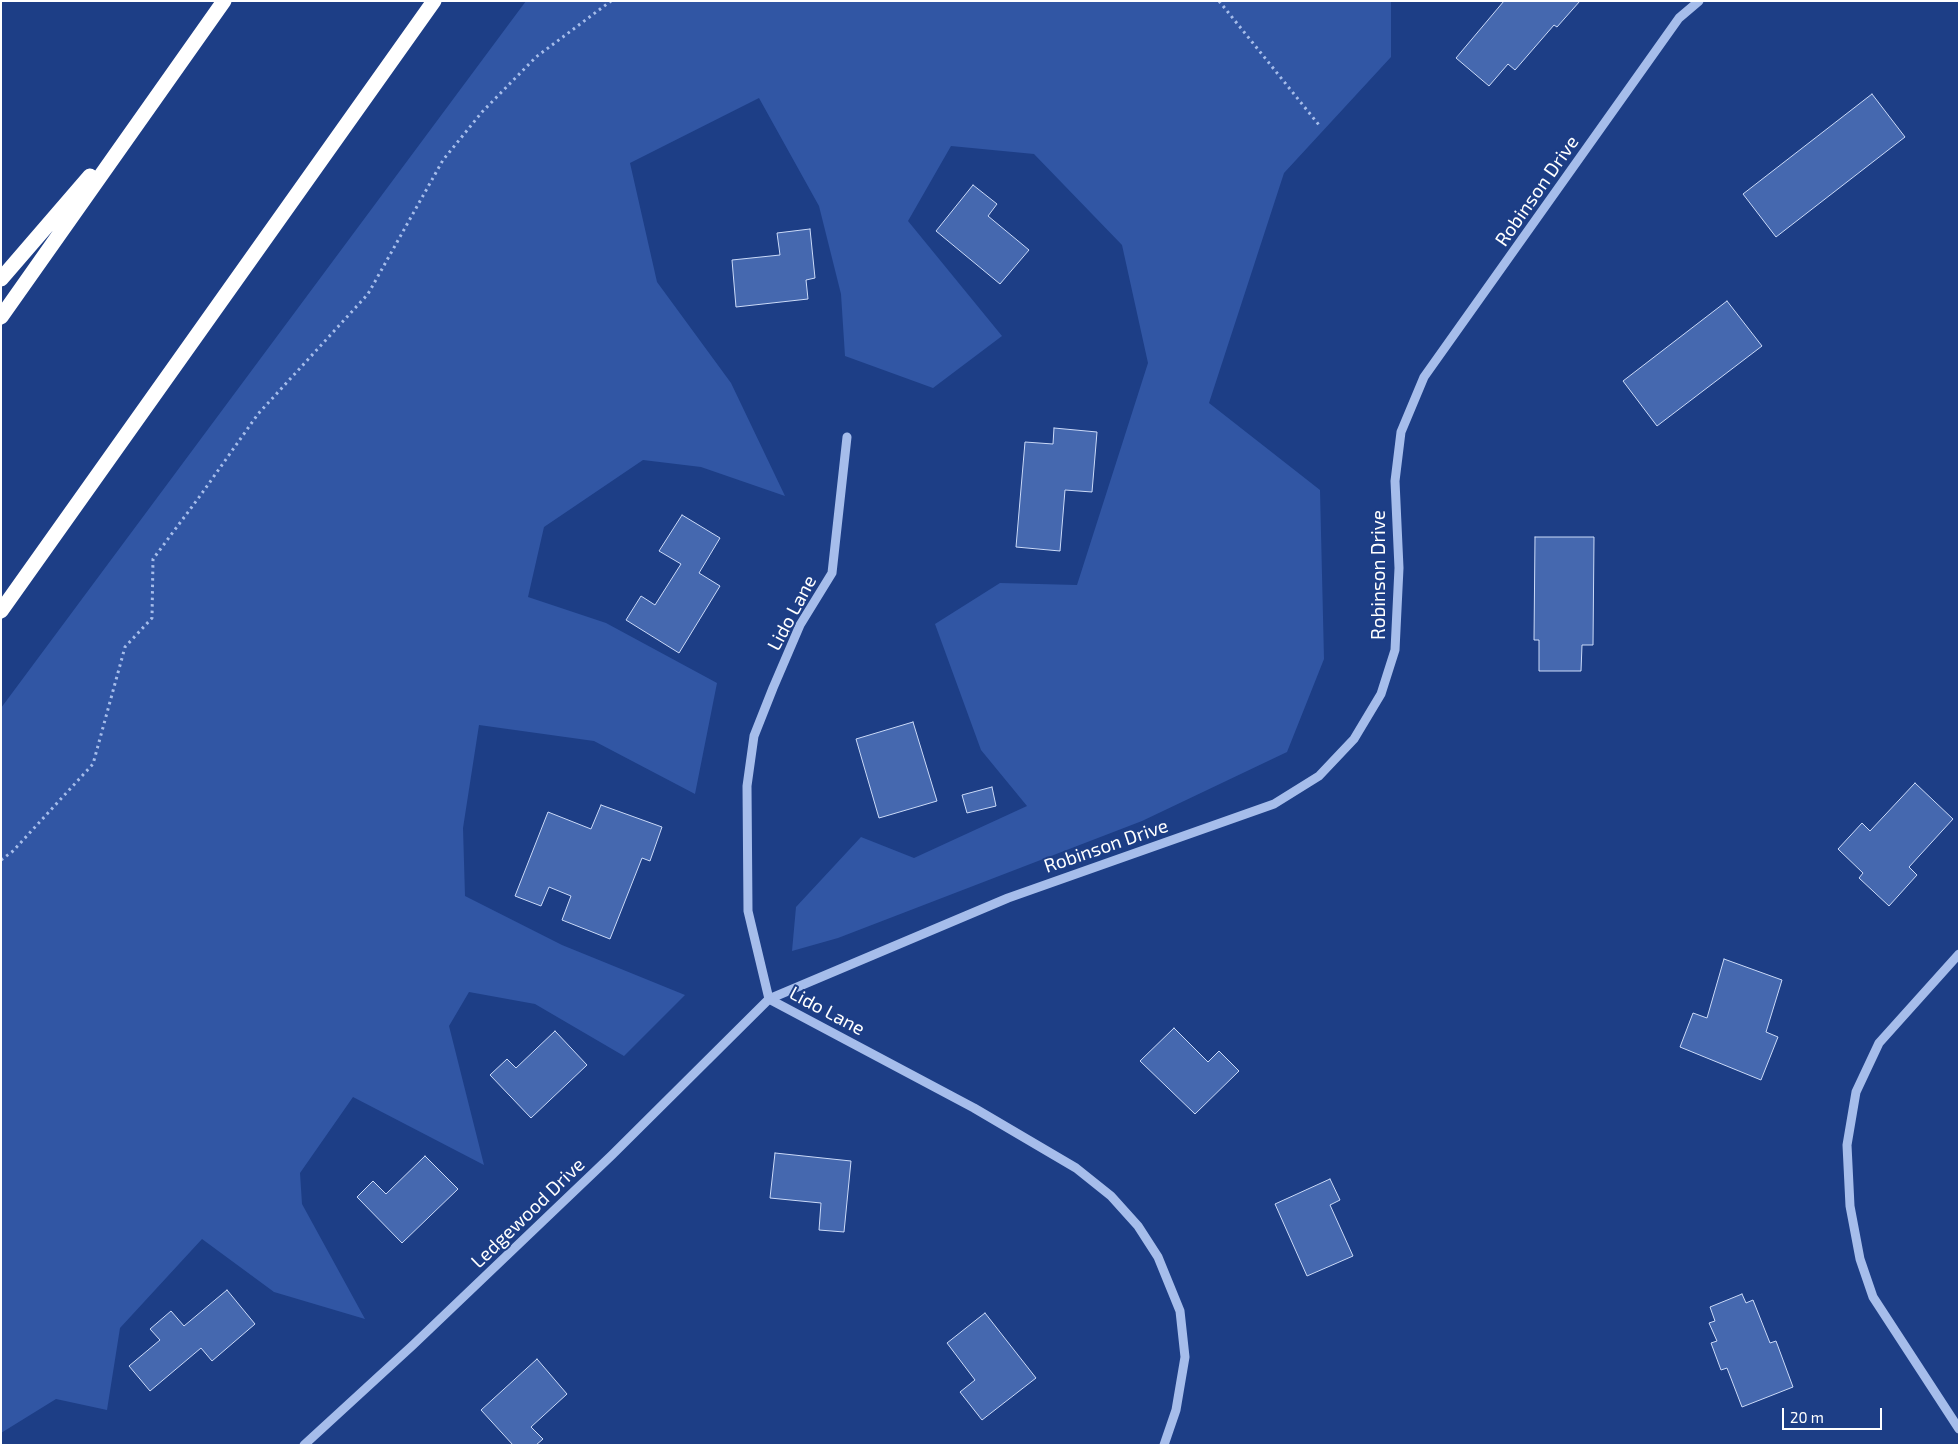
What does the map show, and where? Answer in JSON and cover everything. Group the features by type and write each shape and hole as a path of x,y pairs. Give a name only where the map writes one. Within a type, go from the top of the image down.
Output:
{"highway":[{"path":"1,317 224,1"},
{"path":"1,611 434,1"},
{"path":"1,279 147,110"}],"street":[{"name":"Robinson Drive","path":"769,999 1008,898 1274,804 1319,776 1354,739 1382,694 1395,650 1399,568 1395,481 1401,432 1424,377 1679,18 1699,1"},
{"name":"Lido Lane","path":"847,437 832,573 800,625 773,688 754,736 747,786 748,911 769,999 974,1108 1076,1168 1111,1196 1138,1226 1158,1257 1180,1310 1185,1357 1176,1410 1164,1445"},
{"path":"1959,954 1879,1042 1856,1092 1847,1145 1850,1206 1860,1259 1873,1297 1959,1428"},
{"name":"Ledgewood Drive","path":"304,1445 413,1345 612,1155 769,999"}],"path":[{"path":"1,860 13,852 93,764 125,648 152,618 152,559 200,496 258,414 368,294 443,160 482,112 536,56 611,1"},
{"path":"1219,1 1319,125"}],"shaded area":[{"path":"526,1 1391,1 1391,57 1284,173 1209,403 1320,490 1324,659 1287,752 1142,821 838,938 792,951 796,907 861,837 914,858 1027,806 981,750 935,624 1000,583 1077,585 1148,363 1122,245 1034,154 951,146 908,221 1002,336 933,388 845,356 841,294 819,206 759,98 630,163 657,282 731,383 785,496 701,467 643,460 544,527 528,597 606,623 717,683 695,794 594,741 479,725 463,828 465,896 562,945 685,995 624,1056 535,1004 469,992 449,1026 484,1165 353,1097 300,1173 302,1204 365,1319 274,1292 202,1239 120,1328 107,1410 56,1399 1,1433 1,708"}],"building":[{"path":"1504,1 1580,1 1557,27 1554,25 1515,70 1508,64 1489,86 1456,58"},
{"path":"1872,94 1905,137 1776,237 1743,194"},
{"path":"973,185 997,204 988,216 1029,250 1000,284 936,231"},
{"path":"810,229 815,278 806,280 808,299 736,307 732,260 780,255 777,233"},
{"path":"1727,301 1762,346 1657,426 1623,381"},
{"path":"1054,428 1097,432 1092,492 1065,490 1060,551 1016,547 1025,442 1053,444"},
{"path":"682,515 720,538 699,573 720,586 679,653 626,620 641,596 655,605 681,564 659,551"},
{"path":"1535,537 1594,537 1593,645 1582,645 1581,671 1539,671 1539,640 1534,640"},
{"path":"913,722 937,801 879,818 856,739"},
{"path":"1915,783 1953,819 1909,867 1917,875 1889,906 1859,878 1863,873 1838,849 1862,823 1870,831"},
{"path":"992,787 996,806 967,813 962,795"},
{"path":"601,805 662,827 650,861 642,858 610,939 562,920 571,896 549,887 541,906 515,896 548,812 591,829"},
{"path":"1724,959 1782,980 1766,1032 1778,1037 1761,1080 1680,1047 1693,1013 1707,1018"},
{"path":"1174,1028 1208,1062 1219,1051 1239,1071 1195,1114 1140,1061"},
{"path":"555,1031 587,1065 531,1118 490,1075 507,1059 516,1068"},
{"path":"775,1153 851,1161 844,1232 819,1230 821,1203 770,1198"},
{"path":"425,1156 458,1189 402,1243 357,1197 373,1181 386,1194"},
{"path":"1330,1179 1340,1200 1330,1205 1353,1256 1307,1276 1275,1204"},
{"path":"227,1290 255,1324 212,1361 201,1348 150,1391 129,1366 160,1340 150,1329 171,1311 184,1326"},
{"path":"1742,1294 1746,1303 1753,1300 1770,1343 1776,1341 1793,1387 1742,1407 1727,1368 1721,1370 1711,1343 1717,1341 1709,1323 1715,1321 1710,1307"},
{"path":"985,1313 1036,1378 982,1420 960,1392 975,1380 947,1343"},
{"path":"537,1359 567,1394 531,1427 543,1439 536,1445 513,1445 481,1410"}]}
